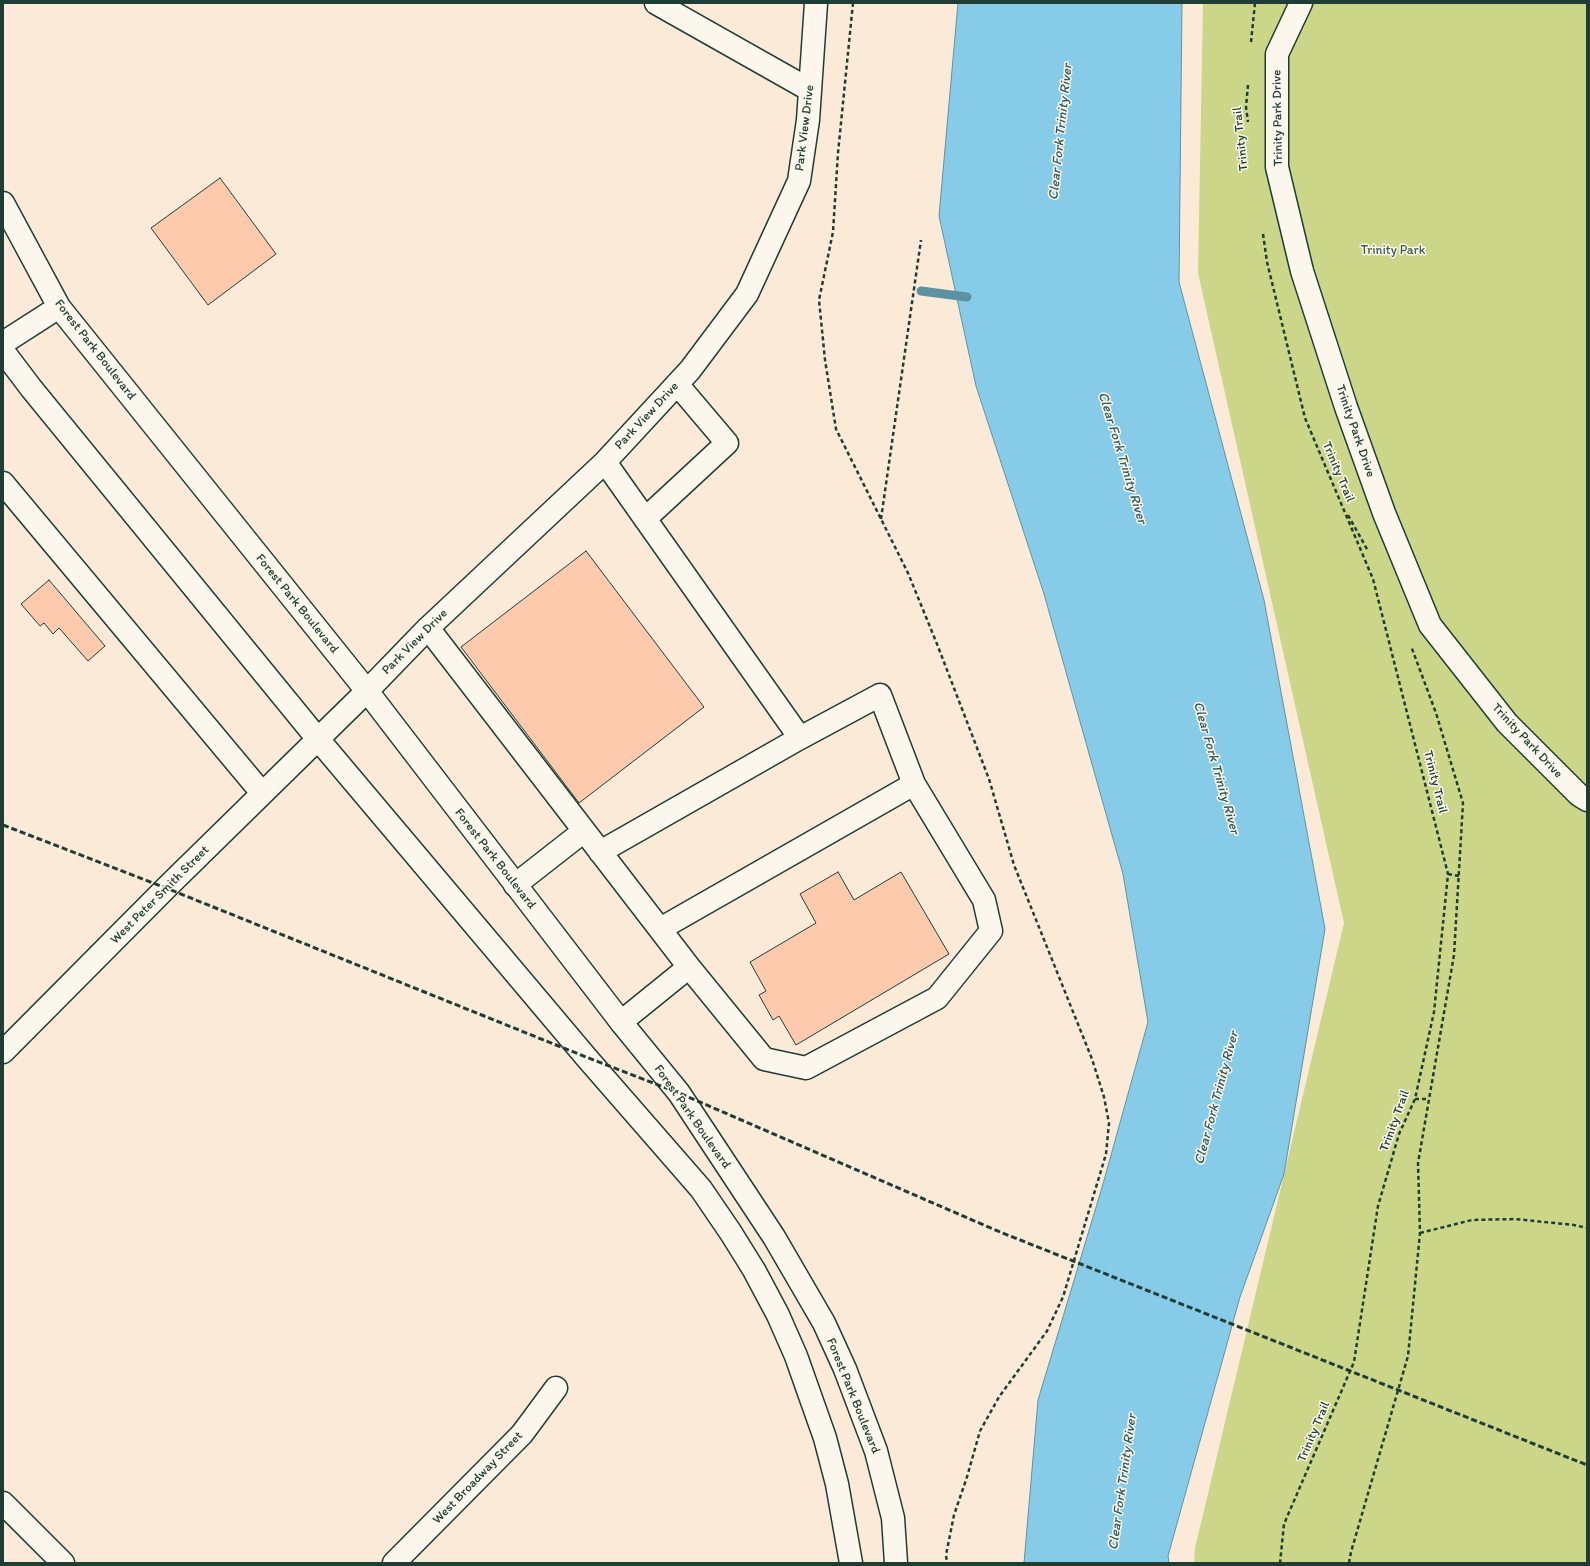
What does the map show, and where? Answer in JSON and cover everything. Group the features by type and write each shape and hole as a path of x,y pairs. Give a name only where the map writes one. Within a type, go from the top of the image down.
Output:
{"main road":[{"path":"656,3 810,90"},
{"name":"Park View Drive","path":"317,738 428,628 605,462 690,370 747,294 799,181 808,120 816,3"},
{"name":"Trinity Park Drive","path":"1302,3 1277,54 1277,168 1302,271 1351,421 1384,513 1430,626 1507,723 1579,796 1587,800"},
{"name":"Forest Park Boulevard","path":"3,203 59,307 366,691 621,1022 678,1093 774,1237 824,1323 845,1369 876,1451 893,1518 896,1563"},
{"path":"3,343 59,307"},
{"path":"3,351 36,394 317,738 586,1058 701,1189 754,1270 778,1315 796,1356 825,1438 837,1484 851,1563"},
{"path":"645,519 727,443 677,384"},
{"path":"605,462 800,738"},
{"path":"3,483 262,793"},
{"path":"428,628 600,852 689,967 764,1059 806,1068 937,998 991,931 984,900 914,784 880,695 800,738 600,852"},
{"name":"West Peter Smith Street","path":"3,1052 317,738"},
{"path":"660,929 914,784"},
{"path":"515,885 584,831"},
{"path":"621,1022 689,967"},
{"name":"West Broadway Street","path":"394,1563 522,1434 556,1388"},
{"path":"3,1503 63,1563"}],"path":[{"path":"853,3 838,153 833,232 820,300 824,360 836,429 908,573 989,779 1014,865 1092,1059 1104,1097 1109,1123 1106,1154 1063,1297 1047,1332 999,1397 980,1431 954,1515 946,1555 946,1563"},
{"path":"1251,48 1255,3"},
{"name":"Trinity Trail","path":"1248,123 1246,107 1249,78"},
{"name":"Trinity Trail","path":"1263,231 1267,262 1305,418 1373,578 1448,874 1434,1012 1415,1099 1399,1134 1378,1206 1354,1362 1284,1524 1280,1563"},
{"path":"881,519 921,240"},
{"path":"1341,504 1371,555"},
{"path":"1349,1563 1353,1544 1408,1356 1420,1233 1418,1163 1454,956 1463,803 1436,713 1408,640"},
{"path":"1448,874 1459,876"},
{"path":"1415,1099 1428,1099"},
{"path":"1420,1233 1472,1220 1515,1219 1587,1228"}],"green space":[{"name":"Trinity Park","path":"1203,3 1587,3 1587,1563 1194,1563 1195,1548 1344,923 1198,273"}],"water":[{"name":"Clear Fork Trinity River","path":"958,3 1182,3 1179,282 1264,600 1325,929 1284,1174 1240,1297 1168,1556 1169,1563 1024,1563 1038,1400 1103,1184 1148,1022 1123,874 1044,594 976,386 939,216"}],"building":[{"path":"220,178 276,254 208,305 151,228"},
{"path":"586,551 704,707 579,803 461,647"},
{"path":"49,580 105,646 88,661 59,628 53,634 44,623 40,626 21,604"},
{"path":"838,872 854,900 901,872 949,954 796,1045 779,1016 773,1020 759,995 766,991 750,962 816,923 800,894"}],"waterway":[{"path":"921,291 967,297"}],"railway":[{"path":"3,825 166,888 679,1093 1000,1232 1587,1465"}]}
